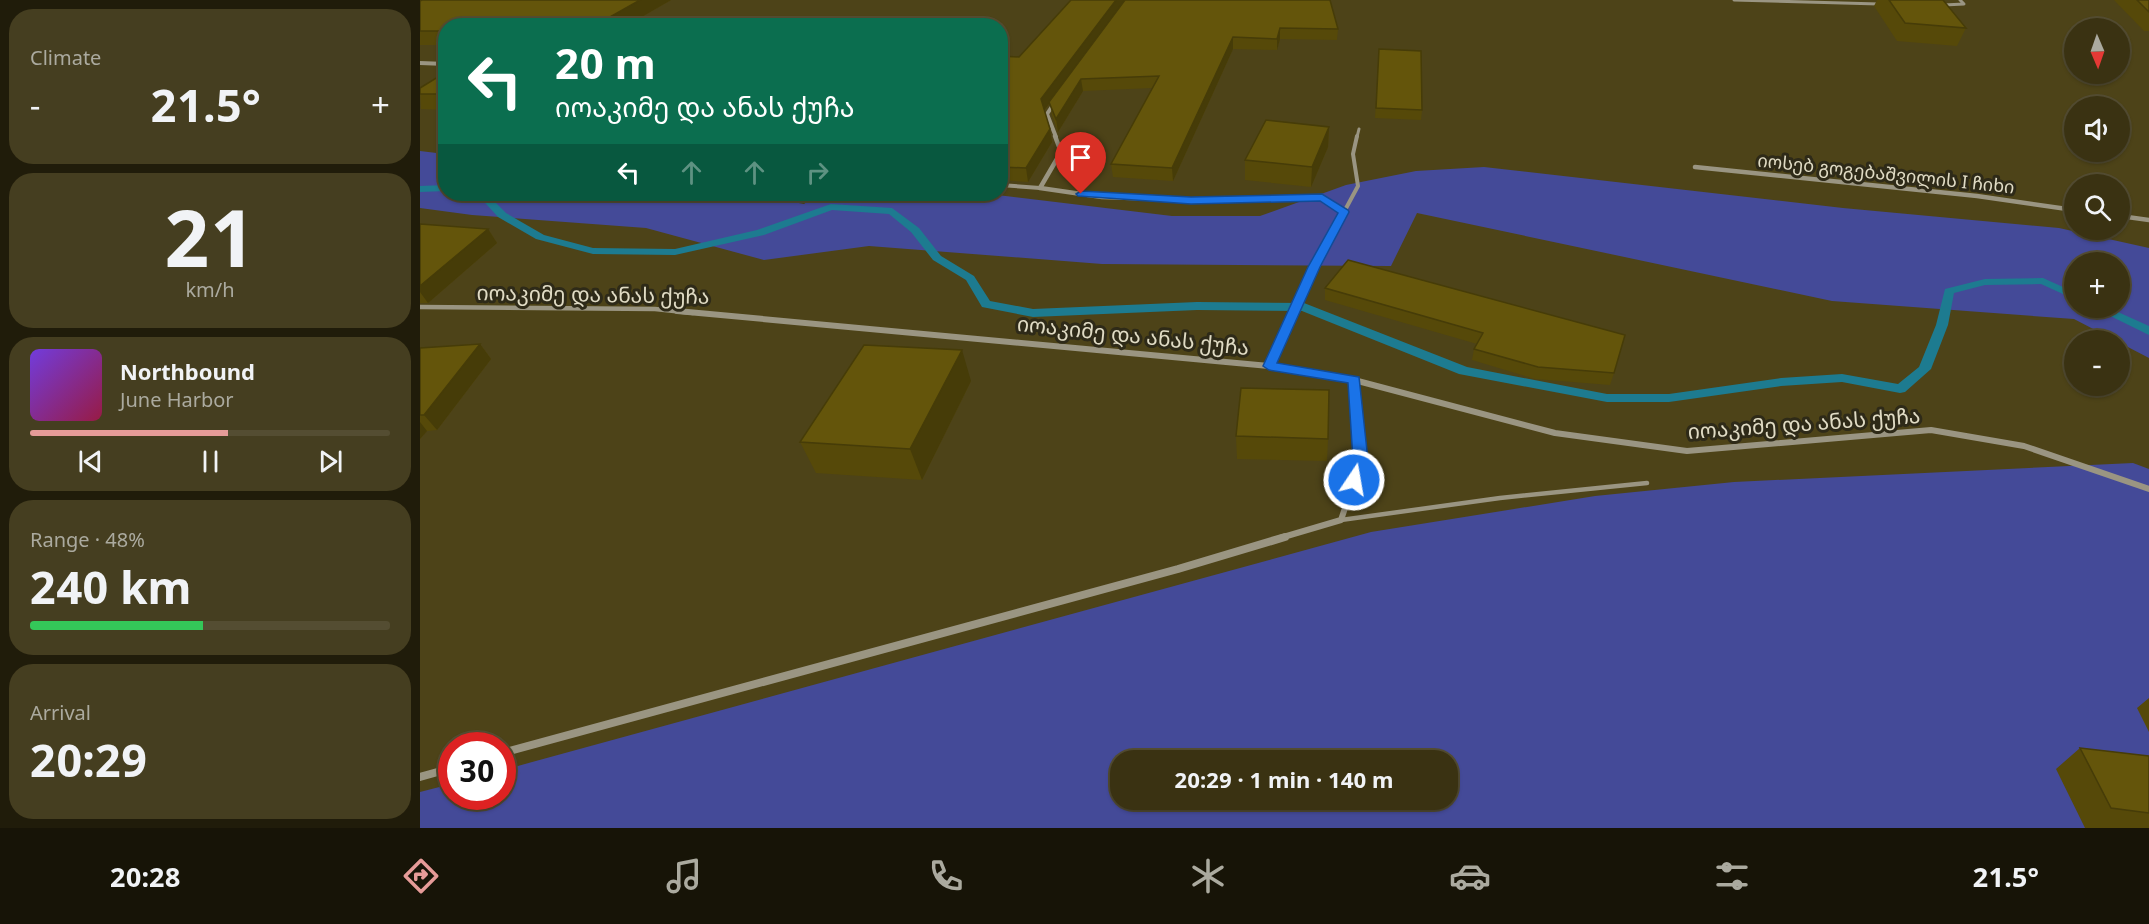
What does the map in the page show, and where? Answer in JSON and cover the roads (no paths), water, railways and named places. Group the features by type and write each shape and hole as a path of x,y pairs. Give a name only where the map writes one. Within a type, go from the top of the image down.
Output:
{"street":[{"path":"420,63 438,64"},
{"path":"1061,95 1047,114 1061,152 1040,188 1102,197 1191,200 1322,197 1344,212 1301,296 1269,366"},
{"name":"იოსებ გოგებაშვილის I ჩიხი","path":"1695,167 1977,196 2064,209"},
{"path":"2130,217 2149,220"},
{"name":"იოაკიმე და ანას ქუჩა","path":"420,307 655,309 1269,366 1354,380 1555,433 1687,451 1931,430 2024,446 2149,489"},
{"path":"516,749 1167,572 1341,520 1360,460 1354,380"},
{"path":"420,777 438,772"}],"lane":[{"path":"1734,0 1887,4"},
{"path":"1935,5 1964,4 1960,0"},
{"path":"1344,212 1358,186 1353,154 1359,129"},
{"path":"1008,186 1040,188"},
{"path":"1341,520 1512,497 1647,483"}],"waterway":[{"path":"420,189 438,188"},
{"path":"489,201 502,215 540,237 593,251 675,252 760,233 831,207 892,211 915,230 937,258 970,278 986,304 1033,313 1197,306 1304,307 1464,371 1607,398 1669,398 1781,382 1842,378 1900,389 1925,369 1942,325 1949,291 1985,282 2043,281 2064,291"},
{"path":"2121,318 2149,331"}]}
